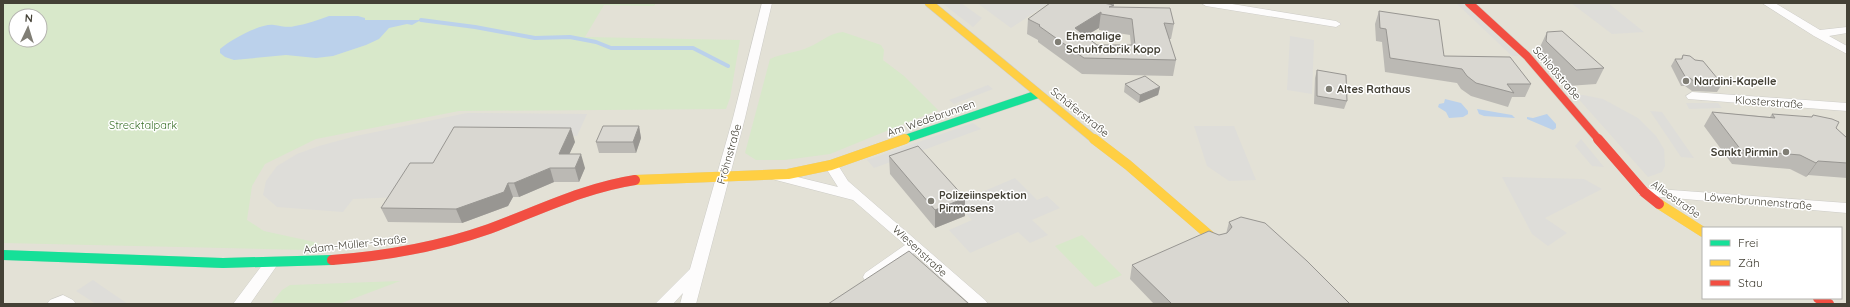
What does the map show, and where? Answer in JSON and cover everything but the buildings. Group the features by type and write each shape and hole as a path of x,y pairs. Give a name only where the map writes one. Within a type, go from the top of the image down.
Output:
{"street":[{"name":"Fröhnstraße","path":"688,304 695,273 739,118 767,3"},
{"name":"Schäferstraße","path":"929,3 1038,94 1128,165 1216,241"},
{"path":"1206,3 1336,24"},
{"name":"Schloßstraße","path":"1469,3 1527,56 1621,166"},
{"path":"1767,3 1847,51"},
{"path":"1818,34 1847,30"},
{"name":"Am Wedebrunnen","path":"831,165 1038,94"},
{"name":"Klosterstraße","path":"1692,96 1847,107"},
{"name":"Wiesenstraße","path":"722,177 773,175 806,171 831,165 843,184 860,197 980,304"},
{"name":"Alleestraße","path":"1621,166 1644,192 1674,215 1702,231"},
{"name":"Wiesenstraße","path":"773,175 860,197"},
{"name":"Adam-Müller-Straße","path":"3,255 137,261 270,264 341,260 390,255 431,246 507,222 561,198 611,183 660,178 722,177"},
{"name":"Löwenbrunnenstraße","path":"1644,192 1847,208"},
{"path":"857,286 914,246"},
{"path":"241,304 258,283 270,264"},
{"path":"663,304 695,273"},
{"path":"1820,299 1829,304"}],"shaded area":[{"path":"3,3 1847,3 1847,304 3,304"},
{"path":"942,3 961,3 982,18 973,27"},
{"path":"977,3 1046,3 1047,4 1011,28"},
{"path":"1456,3 1462,3 1519,56 1512,56"},
{"path":"1571,3 1608,3 1644,32 1612,34"},
{"path":"1290,36 1314,40 1312,94 1287,90"},
{"path":"988,85 993,89 954,104 949,100"},
{"path":"1575,95 1603,99 1638,118 1656,136 1664,149 1665,166 1662,172 1648,177"},
{"path":"1686,103 1718,103 1722,108 1689,109"},
{"path":"1650,111 1662,112 1694,158 1681,157"},
{"path":"467,113 587,114 577,136 454,136 433,172 399,197 353,199 343,212 277,207 263,195 266,181 277,166 297,154 319,146 356,136"},
{"path":"973,123 981,129 874,168 867,160"},
{"path":"1194,126 1234,126 1256,180 1229,181 1207,166"},
{"path":"1581,139 1604,167 1592,166 1575,146"},
{"path":"1502,177 1584,179 1602,189 1545,218 1567,233 1548,246 1532,234"},
{"path":"1015,178 1037,200 1047,196 1060,208 1032,220 1048,235 1030,243 1018,232 970,253 949,230 972,220 956,203"},
{"path":"93,280 128,304 96,304 76,291"}],"green space":[{"name":"Strecktalpark","path":"3,3 656,3 654,6 604,5 585,37 740,40 730,98 726,109 459,111 316,139 265,164 252,186 247,220 264,231 319,243 311,250 3,243"},
{"path":"843,32 881,45 884,50 883,60 904,76 938,110 830,154 785,160 756,160 745,153 770,59 779,55 800,51 830,36"},
{"path":"1082,235 1122,275 1095,287 1055,246"},
{"path":"400,281 339,304 271,304 282,290 290,285"}],"water":[{"path":"329,16 358,16 365,18 365,20 421,20 412,25 407,24 389,28 379,39 333,56 316,58 286,55 234,60 225,57 220,53 220,49 231,41 254,29 268,25 292,27"},
{"path":"1445,99 1461,103 1468,111 1468,114 1463,117 1449,118 1446,112 1438,107 1439,104 1444,103"},
{"path":"1477,109 1512,115 1515,118 1484,116 1479,114"},
{"path":"1547,114 1556,124 1556,128 1553,130 1527,119 1527,117 1533,118"}],"waterway":[{"path":"421,20 475,27 535,38 570,37 596,42 611,48 693,48 728,66"}],"traffic: fast":[{"path":"905,139 1038,94"},
{"path":"3,255 223,263 332,260"}],"traffic: slow":[{"path":"929,3 967,33 1062,114 1128,165 1216,241"},
{"path":"635,180 788,174 831,165 905,139"},
{"path":"1659,204 1674,215 1702,231"}],"traffic: jam":[{"path":"1469,3 1527,56 1644,192 1659,204"},
{"path":"332,260 392,254 450,241 489,229 578,193 597,187 635,180"},
{"path":"1820,299 1829,304"}],"place":[{"name":"Ehemalige Schuhfabrik Kopp","path":"1058,42"},
{"name":"Nardini-Kapelle","path":"1686,81"},
{"name":"Altes Rathaus","path":"1329,89"},
{"name":"Sankt Pirmin","path":"1786,152"},
{"name":"Polizeiinspektion Pirmasens","path":"931,201"}]}
